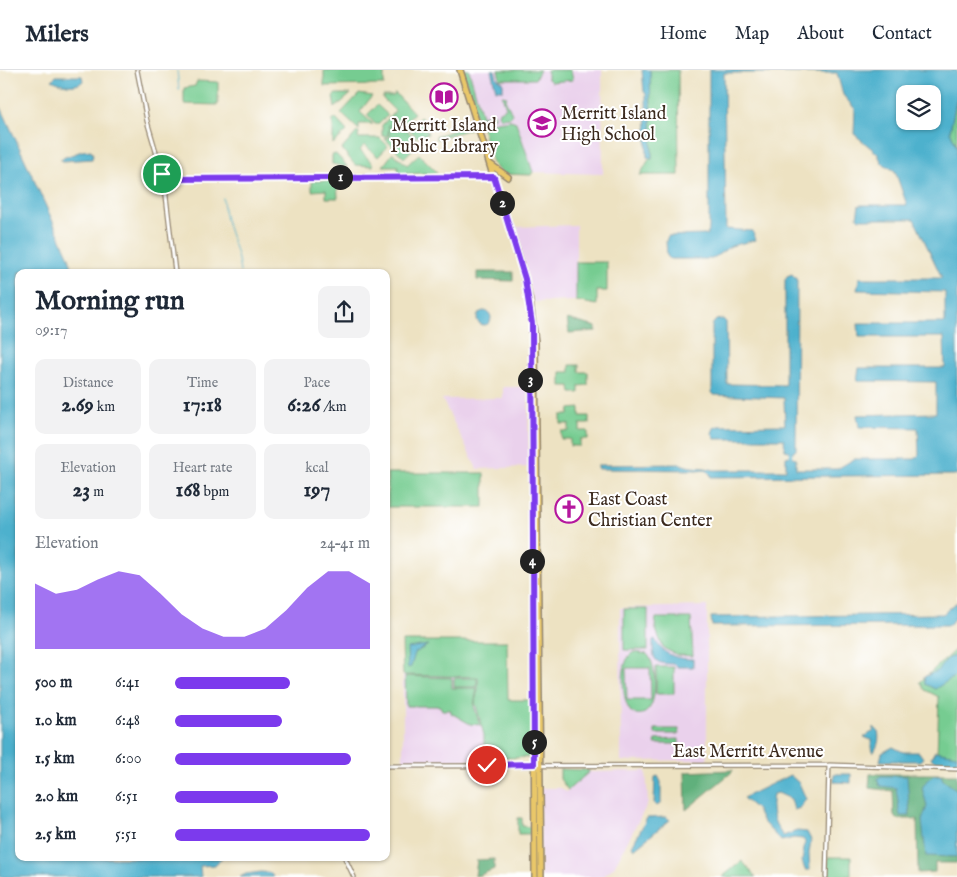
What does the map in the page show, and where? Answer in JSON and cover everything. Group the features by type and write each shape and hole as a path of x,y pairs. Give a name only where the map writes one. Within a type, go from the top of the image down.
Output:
{"main road":[{"path":"460,70 525,279 532,328 530,367 537,764 537,809 534,838 540,856 541,877"},
{"path":"488,162 495,170 508,177"},
{"path":"535,877 540,818 534,800 537,764"}],"street":[{"path":"137,70 146,114 164,179 175,269"},
{"path":"164,179 494,177"},
{"name":"East Merritt Avenue","path":"390,766 537,764 828,765 957,769"},
{"path":"826,877 828,765"},
{"path":"346,861 354,877"}],"shaded area":[{"name":"Merritt Island High School","path":"467,70 602,70 603,174 531,172 494,157"},
{"path":"576,225 576,301 534,302 514,227"},
{"path":"503,387 528,387 529,467 477,469 442,399 503,398"},
{"path":"707,606 707,760 621,761 620,608"},
{"path":"403,675 478,677 475,702 484,735 484,759 403,762"},
{"path":"646,771 648,803 614,867 602,877 541,877 540,788 561,788 566,792 589,772"}],"green space":[{"path":"324,70 384,70 384,85 324,86"},
{"path":"463,70 469,70 482,116 494,113 495,117 476,117"},
{"path":"498,70 540,70 535,79 500,79"},
{"path":"547,70 571,70 573,80 551,82 547,78"},
{"path":"650,70 678,70 679,175 640,175 649,159 652,159"},
{"path":"197,81 218,82 218,105 184,104 184,88 195,86"},
{"path":"395,93 414,113 402,125 416,139 411,145 414,148 404,158 384,138 389,138 389,124 388,136 382,136 382,125 395,111 383,99 383,96 394,96"},
{"path":"336,94 351,94 335,108 333,96"},
{"path":"359,94 372,96 360,112 373,124 359,124 359,130 341,113"},
{"path":"502,95 507,96 505,99 512,114 510,117 501,118 498,115 499,111 506,108"},
{"path":"957,97 957,147 950,131"},
{"path":"377,105 388,115 379,124 375,124 367,115"},
{"path":"420,117 423,119 428,134 417,137 409,129"},
{"path":"333,119 336,119 347,131 333,144"},
{"path":"511,120 516,122 533,172 531,175 502,174 492,163 481,124"},
{"path":"469,125 470,129 436,139 436,136"},
{"path":"359,132 358,138 380,138 388,146 378,157 365,145 360,150 373,166 355,165 342,149"},
{"path":"393,153 407,165 419,154 438,173 398,174 398,166 383,166"},
{"path":"336,154 347,167 332,164 332,155"},
{"path":"337,180 338,198 326,198 326,190 312,191 312,181"},
{"path":"576,262 607,262 607,291 597,291 597,305 576,301"},
{"path":"477,272 513,272 513,281 477,280"},
{"path":"567,319 596,327 596,331 569,333"},
{"path":"570,365 579,365 579,372 588,372 588,385 579,386 579,393 571,393 570,386 561,386 561,372 570,372"},
{"path":"580,408 580,416 589,416 589,424 580,424 580,431 588,431 588,439 580,439 580,446 570,446 570,439 561,439 561,431 569,431 569,424 561,424 561,415 569,415 570,409"},
{"path":"390,473 484,473 484,507 390,507"},
{"path":"624,609 648,609 648,650 624,650"},
{"path":"656,618 691,618 693,656 677,655 663,648 655,627"},
{"path":"402,641 507,641 508,700 533,700 534,757 484,759 484,735 475,702 478,677 403,675"},
{"path":"957,648 957,756 937,756 939,697 925,690 920,682"},
{"path":"634,652 647,654 654,670 655,681 652,703 647,711 641,714 631,712 625,699 623,680 626,662","holes":["626,668 650,668 651,700 627,700"]},
{"path":"656,667 674,667 674,694 656,694"},
{"path":"405,676 452,678 452,688 477,688 474,706 480,725 470,724 451,713 451,710 442,710 440,706 406,706"},
{"path":"454,678 477,678 477,687 454,687"},
{"path":"655,729 679,729 679,734 655,734"},
{"path":"679,739 679,744 655,744 656,740"},
{"path":"560,769 589,770 589,772 568,790 560,779"},
{"path":"733,770 732,772 686,810 685,772"},
{"path":"870,774 957,774 957,863 935,863 935,872 918,873 917,819 897,819 894,815 893,791 869,788"},
{"path":"518,818 522,818 522,826 531,827 531,834 518,834"},
{"path":"828,857 851,857 851,876 828,876"},
{"path":"494,859 494,869 475,876 477,860"},
{"path":"742,861 756,877 722,877"}],"water":[{"path":"491,70 495,70 497,78 503,82 503,90 496,90"},
{"path":"642,70 650,70 652,159 647,157 646,94 644,92"},
{"path":"709,70 957,70 957,97 950,131 957,147 957,475 711,477 706,470 598,469 598,465 681,464 714,470 786,470 786,457 789,456 796,458 796,469 837,469 854,459 915,459 919,455 918,428 859,427 857,415 936,413 936,382 857,381 859,368 945,368 944,337 859,337 858,324 945,323 945,292 857,290 859,278 942,278 914,219 859,219 857,217 859,205 907,205 895,171 882,163 877,153 854,134 855,109 843,95 837,73 724,73 726,229 753,231 755,240 731,246 712,259 670,259 667,256 666,241 668,236 707,235 709,229"},
{"path":"56,76 82,76 83,81 76,85 63,84 52,80"},
{"path":"0,105 69,257 72,269 15,269 15,861 219,861 215,865 200,866 201,877 0,877"},
{"path":"91,150 92,159 63,161 60,159 82,151"},
{"path":"792,274 797,280 796,450 793,452 785,450 784,439 715,439 712,433 714,428 718,426 785,425 784,398 714,395 712,392 712,325 716,320 723,319 726,322 727,384 785,385 785,280 787,276"},
{"path":"484,311 489,313 491,318 489,323 484,325 479,323 477,318 479,313"},
{"path":"957,602 957,615 949,625 712,626 711,617 943,614"},
{"path":"655,639 662,649 671,655 693,659 693,667 678,667 674,664 658,662 653,652 653,640"},
{"path":"428,645 415,653 411,667 408,668 407,648"},
{"path":"957,655 957,675 935,689 925,684 924,677 937,671 948,658"},
{"path":"874,727 878,731 879,737 873,753 871,740 864,737 874,731"},
{"path":"893,747 903,752 919,752 923,758 920,761 880,761 882,753"},
{"path":"935,751 957,755 957,762 935,762 931,758"},
{"path":"834,774 851,774 851,783 834,782"},
{"path":"790,775 799,783 806,799 800,808 794,810 791,799 778,793 773,794 773,816 783,836 797,831 807,832 811,840 809,853 810,870 805,870 802,861 805,842 803,839 794,838 781,841 763,822 756,809 743,798"},
{"path":"934,775 941,775 943,780 957,790 957,857 926,856 922,821 927,806 922,788 927,780"},
{"path":"658,776 661,782 661,803 657,806 654,804 655,777"},
{"path":"881,776 907,776 910,816 900,816 896,788 880,786 877,779"},
{"path":"666,817 670,820 634,849 632,846 647,818"},
{"path":"271,873 273,877 240,877 246,874"}],"waterway":[{"path":"177,70 179,90"},
{"path":"223,198 225,217 240,269"}],"place":[{"name":"Merritt Island Public Library","path":"444,97"},
{"name":"Merritt Island High School","path":"542,123"},
{"name":"East Coast Christian Center","path":"569,509"}],"route":[{"path":"162,174 164,179 494,177 525,279 532,324 530,367 534,764 487,765"}]}
